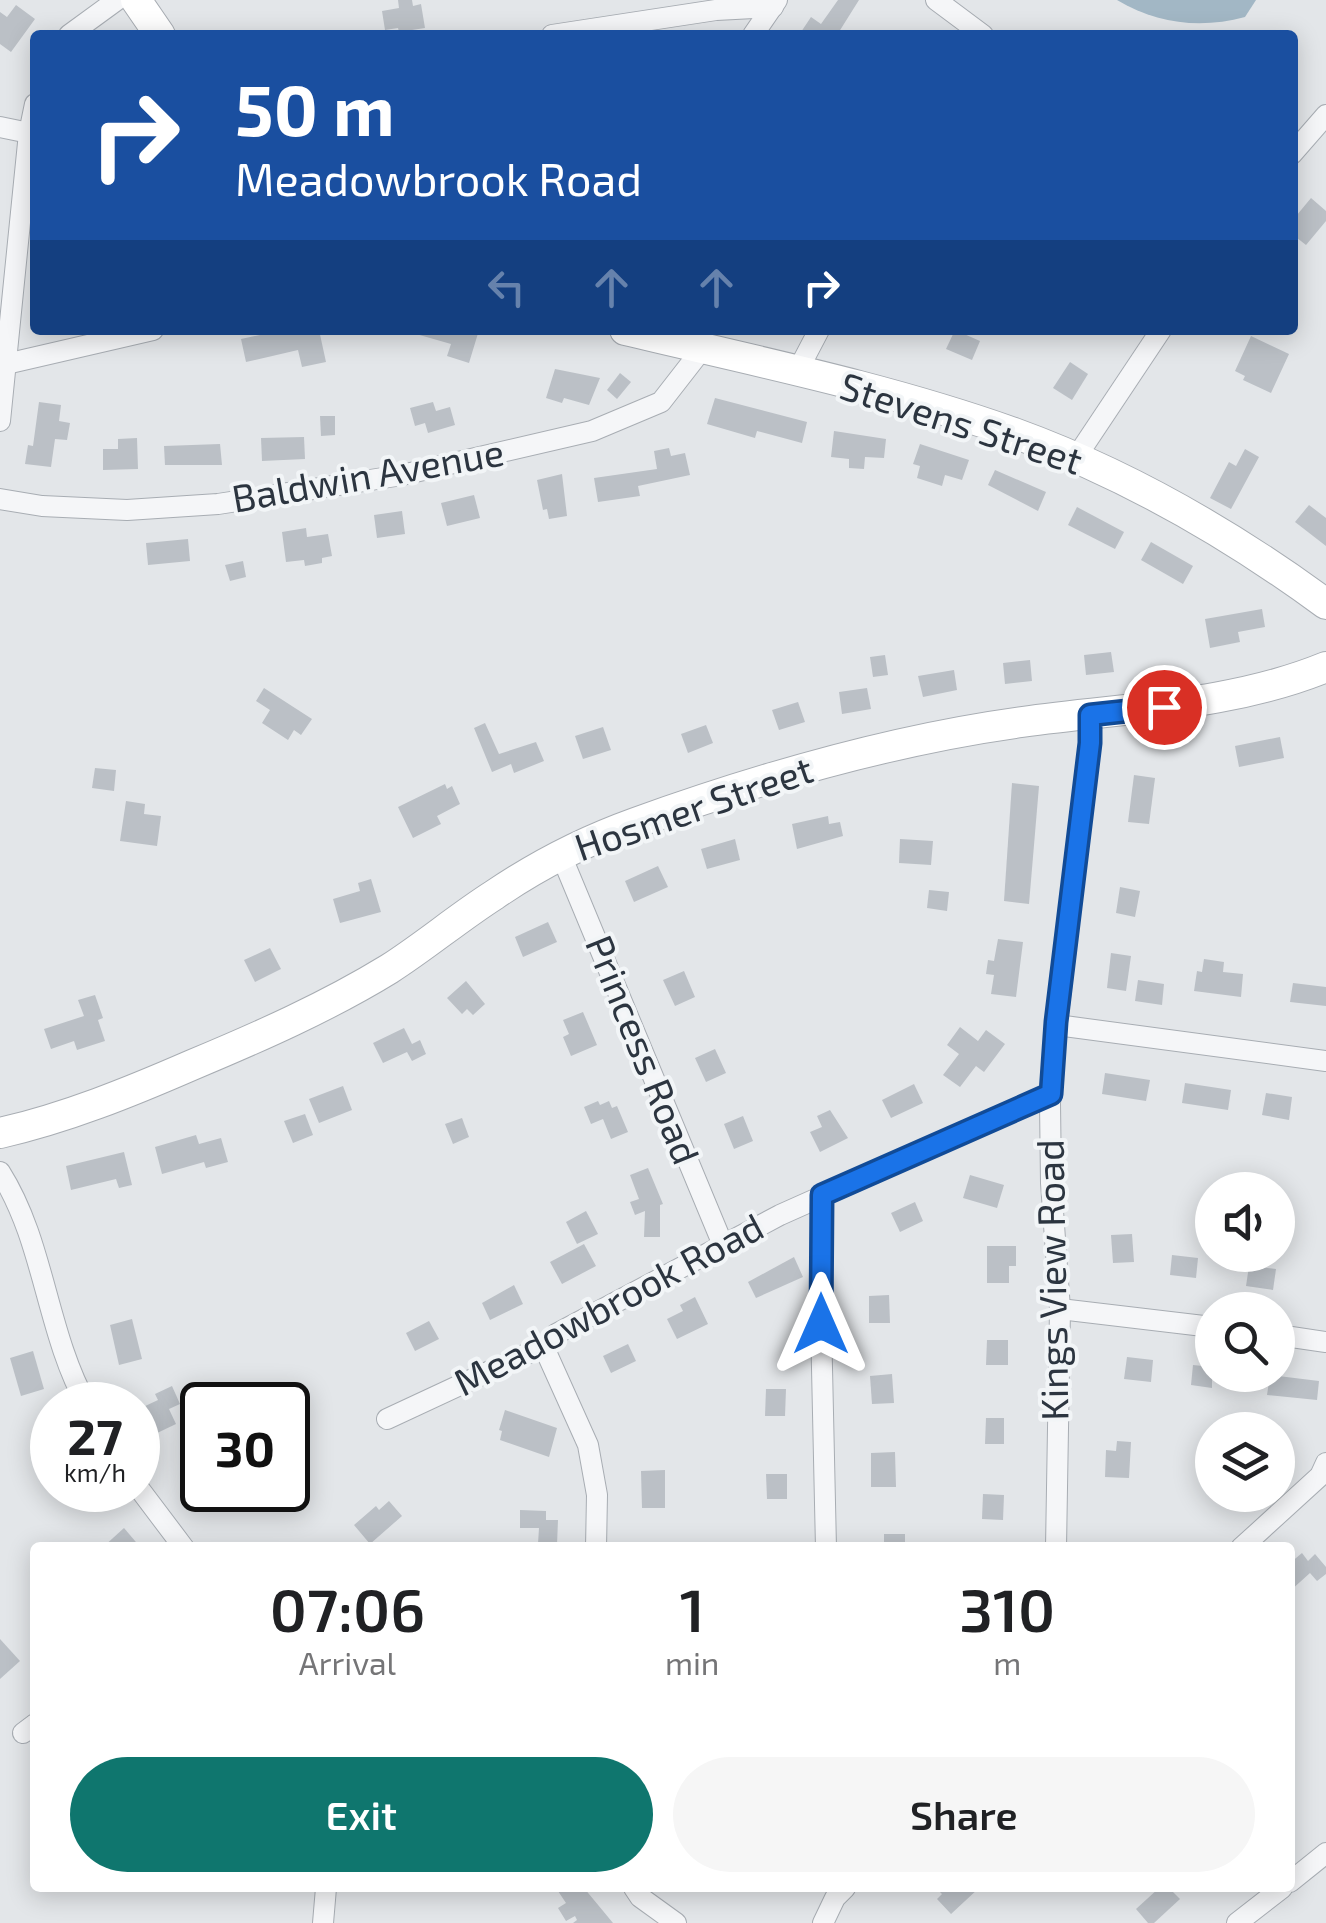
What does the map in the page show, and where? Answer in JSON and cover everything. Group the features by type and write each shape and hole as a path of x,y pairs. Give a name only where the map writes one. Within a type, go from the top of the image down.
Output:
{"street":[{"path":"76,30 117,0"},
{"path":"136,0 157,30"},
{"path":"936,0 976,30"},
{"path":"582,30 678,14 775,4"},
{"path":"757,30 775,4"},
{"path":"1298,147 1326,115"},
{"path":"0,128 29,133"},
{"path":"0,421 30,128"},
{"path":"6,364 131,335"},
{"name":"Stevens Street","path":"647,335 798,372 1012,432 1075,459 1229,539 1326,604"},
{"path":"798,372 816,335"},
{"path":"1075,459 1158,335"},
{"name":"Baldwin Avenue","path":"0,499 42,506 127,510 218,504 402,476 592,431 662,402 703,348"},
{"name":"Hosmer Street","path":"0,1133 140,1087 312,1010 394,965 493,895 561,855 648,818 840,758 984,728 1224,697 1326,668"},
{"name":"Kings View Road","path":"1056,1542 1060,1309 1051,1183 1051,1094 1090,715"},
{"name":"Princess Road","path":"561,855 723,1245"},
{"path":"1056,1025 1326,1061"},
{"name":"Meadowbrook Road","path":"388,1418 548,1344 556,1334 628,1293 822,1195 1051,1094"},
{"path":"0,1172 22,1216 65,1358 76,1382"},
{"path":"822,1195 826,1542"},
{"path":"1060,1309 1195,1326"},
{"path":"1295,1337 1326,1342"},
{"path":"548,1344 547,1354 588,1446 596,1496 596,1542"},
{"path":"1248,1542 1320,1476 1326,1463"},
{"path":"157,1512 179,1542"},
{"path":"1295,1878 1326,1854"},
{"path":"324,1923 326,1892"},
{"path":"637,1892 676,1923"},
{"path":"823,1923 841,1892"},
{"path":"1249,1920 1278,1892"}],"water":[{"path":"1117,0 1256,0 1245,17 1196,23 1163,19"}],"building":[{"path":"398,0 412,0 413,6 421,4 425,28 385,30 382,11 399,8"},
{"path":"838,0 859,0 840,30 802,30 811,17 821,24"},
{"path":"16,5 35,19 11,52 0,44 0,12 7,17"},
{"path":"1311,198 1326,211 1326,221 1306,245 1298,239 1298,214"},
{"path":"260,335 320,335 326,362 302,367 298,350 246,362 241,339"},
{"path":"420,335 477,335 469,363 447,356 451,344"},
{"path":"953,335 980,341 972,360 946,349"},
{"path":"1251,336 1289,354 1271,393 1243,380 1245,376 1235,371"},
{"path":"1070,362 1088,374 1072,400 1053,388"},
{"path":"555,369 600,378 589,405 546,398"},
{"path":"620,373 631,382 617,399 607,390"},
{"path":"715,398 807,422 802,443 757,431 755,438 707,424"},
{"path":"39,402 61,405 59,421 70,423 67,440 55,439 51,467 25,464 28,445 33,446"},
{"path":"433,402 436,411 450,407 455,425 428,433 425,423 415,426 410,408"},
{"path":"320,416 335,416 335,435 321,436"},
{"path":"834,431 886,439 884,458 865,457 864,469 849,468 849,459 831,457"},
{"path":"304,437 305,459 262,461 261,438"},
{"path":"137,438 138,469 103,470 103,449 118,449 118,439"},
{"path":"220,444 222,465 165,465 164,446"},
{"path":"920,444 969,460 962,480 945,475 942,486 917,478 920,466 913,464"},
{"path":"669,448 671,456 685,453 690,475 638,486 640,496 598,502 594,478 657,469 654,451"},
{"path":"1245,449 1259,457 1231,509 1210,498 1229,462 1236,466"},
{"path":"995,470 1046,492 1038,511 988,485"},
{"path":"562,474 567,516 549,519 547,509 543,510 537,480"},
{"path":"474,495 480,518 447,526 441,503"},
{"path":"1309,505 1326,518 1326,546 1295,522"},
{"path":"1077,507 1124,532 1115,549 1068,525"},
{"path":"402,511 405,534 377,538 374,515"},
{"path":"306,528 307,537 328,534 332,556 322,558 322,563 305,566 304,560 286,562 282,532"},
{"path":"188,539 190,561 148,565 146,543"},
{"path":"1151,542 1193,566 1183,584 1141,560"},
{"path":"243,561 246,577 230,581 225,565"},
{"path":"1262,609 1265,627 1238,632 1240,642 1210,648 1205,619"},
{"path":"1111,652 1114,672 1086,675 1084,655"},
{"path":"885,655 888,675 873,677 870,657"},
{"path":"1030,660 1032,681 1005,684 1003,663"},
{"path":"954,670 957,690 923,697 918,676"},
{"path":"264,688 312,719 301,735 294,730 288,740 262,723 270,710 256,701"},
{"path":"867,688 871,709 842,714 839,692"},
{"path":"798,702 805,722 779,730 772,710"},
{"path":"485,723 499,754 536,742 544,761 514,773 511,764 492,772 474,728"},
{"path":"706,725 713,743 688,753 681,734"},
{"path":"603,727 611,750 583,759 575,736"},
{"path":"1280,737 1284,758 1239,767 1235,746"},
{"path":"95,768 116,770 114,791 92,788"},
{"path":"1134,775 1155,778 1149,824 1128,822"},
{"path":"1012,783 1039,786 1029,904 1004,901"},
{"path":"445,784 447,789 452,786 460,804 437,816 441,824 413,838 398,807"},
{"path":"126,801 145,804 144,814 161,816 157,846 120,841"},
{"path":"828,816 829,824 840,822 843,836 797,849 792,824"},
{"path":"735,839 740,860 707,869 701,849"},
{"path":"900,839 933,841 931,865 899,863"},
{"path":"658,866 668,887 634,902 625,881"},
{"path":"371,879 381,912 340,923 333,899 360,891 358,883"},
{"path":"1120,887 1140,891 1135,917 1116,913"},
{"path":"929,890 949,892 947,911 927,908"},
{"path":"548,922 557,942 523,957 515,937"},
{"path":"998,939 1023,942 1016,997 991,994 994,975 986,974 988,960 994,961"},
{"path":"270,948 281,969 255,982 244,960"},
{"path":"1111,953 1131,956 1126,991 1107,988"},
{"path":"1204,959 1224,962 1223,972 1243,974 1241,997 1194,991 1197,971 1202,972"},
{"path":"684,971 695,997 675,1006 663,980"},
{"path":"1138,980 1164,984 1162,1005 1135,1001"},
{"path":"466,981 485,1004 473,1015 467,1009 462,1014 447,998"},
{"path":"1293,983 1326,987 1326,1006 1290,1002"},
{"path":"95,995 105,1041 77,1050 74,1041 51,1049 44,1029 84,1016 78,1000"},
{"path":"583,1012 597,1045 571,1056 563,1037 569,1034 563,1020"},
{"path":"960,1027 978,1041 986,1030 1005,1044 984,1072 976,1066 960,1087 943,1075 959,1054 947,1045"},
{"path":"404,1028 412,1044 420,1040 426,1054 412,1061 407,1052 383,1063 373,1043"},
{"path":"715,1049 726,1073 706,1082 695,1058"},
{"path":"1105,1073 1150,1080 1146,1101 1102,1094"},
{"path":"1185,1083 1231,1090 1228,1110 1182,1103"},
{"path":"914,1084 923,1103 891,1118 882,1100"},
{"path":"343,1086 352,1110 319,1123 309,1099"},
{"path":"1266,1093 1292,1097 1289,1120 1262,1115"},
{"path":"598,1101 600,1105 609,1101 612,1108 617,1106 628,1132 611,1139 603,1119 591,1124 584,1107"},
{"path":"830,1110 848,1138 820,1152 810,1132 822,1127 817,1116"},
{"path":"305,1114 313,1135 293,1143 284,1121"},
{"path":"743,1116 753,1141 734,1149 724,1124"},
{"path":"462,1118 469,1137 453,1144 445,1124"},
{"path":"196,1135 199,1144 221,1138 228,1162 206,1168 204,1162 162,1174 155,1147"},
{"path":"124,1152 132,1185 119,1188 116,1179 71,1190 66,1166"},
{"path":"648,1168 663,1204 660,1237 644,1237 645,1211 635,1215 630,1202 639,1199 630,1175"},
{"path":"970,1175 1004,1185 997,1208 963,1198"},
{"path":"915,1202 923,1221 900,1232 891,1213"},
{"path":"586,1211 598,1234 577,1244 566,1222"},
{"path":"1132,1234 1134,1262 1113,1263 1111,1235"},
{"path":"584,1244 596,1266 562,1284 550,1262"},
{"path":"987,1246 1016,1246 1016,1266 1009,1266 1009,1283 987,1283"},
{"path":"1172,1255 1195,1258 1196,1278 1170,1275"},
{"path":"794,1257 803,1277 756,1298 748,1282"},
{"path":"1248,1272 1276,1272 1273,1290 1246,1286"},
{"path":"514,1285 523,1304 490,1320 482,1303"},
{"path":"889,1295 890,1323 869,1323 869,1296"},
{"path":"695,1297 708,1324 677,1339 667,1319 683,1311 680,1305"},
{"path":"132,1319 142,1359 119,1365 110,1325"},
{"path":"429,1321 439,1339 415,1351 406,1333"},
{"path":"987,1340 1008,1340 1008,1365 986,1365"},
{"path":"628,1344 636,1361 611,1373 603,1356"},
{"path":"33,1351 42,1382 30,1382 30,1393 21,1396 10,1358"},
{"path":"1127,1357 1153,1360 1151,1382 1124,1379"},
{"path":"892,1374 894,1403 872,1404 870,1376"},
{"path":"1295,1378 1319,1381 1317,1400 1267,1395 1295,1392"},
{"path":"172,1386 180,1404 169,1409 176,1424 160,1432 160,1392"},
{"path":"766,1389 786,1389 785,1416 765,1416"},
{"path":"505,1410 557,1428 549,1457 500,1440"},
{"path":"986,1418 1004,1418 1004,1444 985,1444"},
{"path":"1117,1441 1131,1442 1129,1478 1105,1477 1106,1450 1116,1451"},
{"path":"895,1452 896,1487 871,1487 871,1453"},
{"path":"665,1470 665,1508 642,1508 641,1471"},
{"path":"766,1474 787,1474 787,1499 767,1499"},
{"path":"983,1494 1004,1495 1003,1520 982,1519"},
{"path":"389,1501 402,1516 368,1542 354,1525 376,1506 379,1510"},
{"path":"520,1510 546,1511 546,1520 558,1520 557,1542 538,1542 539,1528 520,1528"},
{"path":"124,1528 136,1542 109,1542"},
{"path":"884,1534 905,1534 905,1542 884,1542"},
{"path":"1302,1553 1308,1561 1315,1554 1326,1567 1326,1574 1317,1581 1310,1573 1295,1586 1295,1559"},
{"path":"0,1639 20,1661 0,1679"},
{"path":"559,1892 587,1892 613,1923 573,1923 577,1920 575,1916 566,1921 558,1908 566,1903"},
{"path":"975,1892 951,1914 937,1899 942,1894"},
{"path":"1155,1892 1173,1892 1180,1899 1154,1923 1148,1923 1136,1909"}],"route":[{"path":"821,1324 822,1195 1051,1094 1090,715 1164,707"}]}
